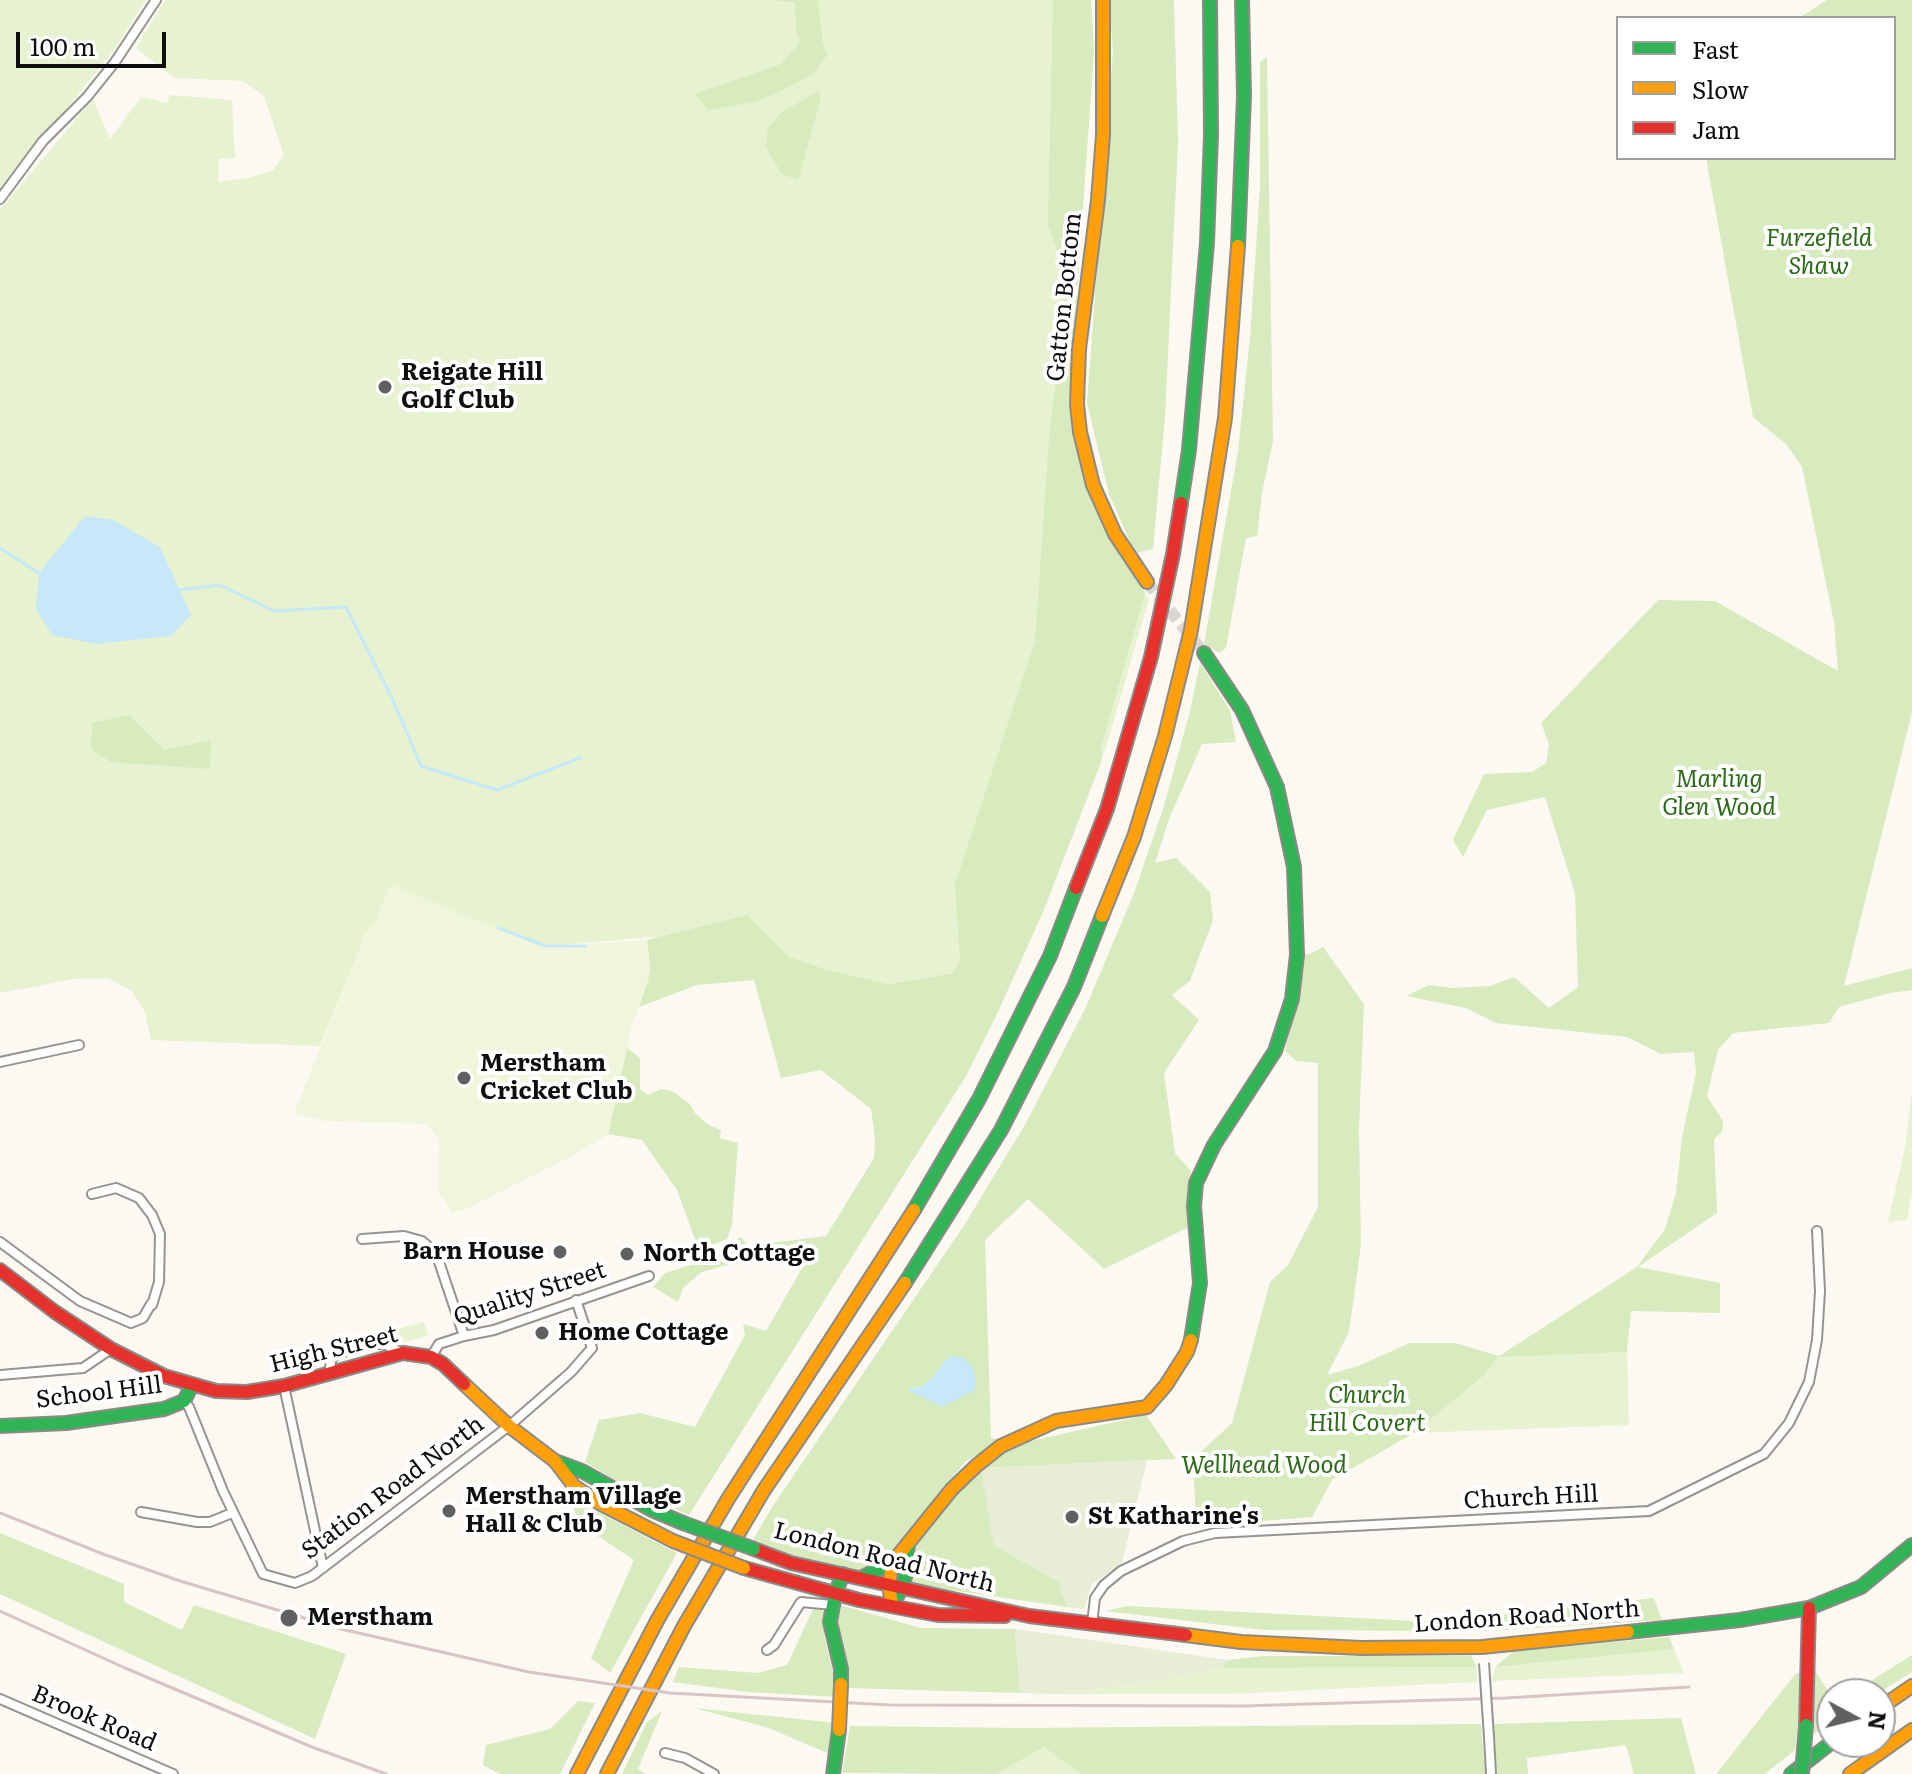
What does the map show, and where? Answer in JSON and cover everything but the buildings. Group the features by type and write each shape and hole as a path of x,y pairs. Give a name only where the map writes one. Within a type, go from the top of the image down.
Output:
{"main road":[{"name":"Gatton Bottom","path":"1103,0 1103,135 1079,349 1077,404 1093,485 1115,534 1147,582"},
{"path":"1202,0 1210,28"},
{"path":"577,1774 658,1619 728,1499 955,1144 1028,1004 1090,858 1139,707 1162,607 1181,502 1195,398 1206,268 1211,135 1210,0"},
{"path":"607,1774 684,1626 764,1490 916,1268 1001,1130 1074,987 1134,837 1165,736 1191,630 1225,418 1241,204 1244,96 1242,0"},
{"path":"861,1578 893,1562 952,1489 1001,1446 1056,1421 1147,1407 1166,1385 1187,1352 1193,1335 1200,1283 1194,1206 1196,1183 1214,1145 1275,1051 1292,999 1297,955 1294,867 1277,787 1255,735 1204,653"},
{"name":"High Street","path":"0,1270 111,1349 164,1376 192,1385 230,1392 284,1386 403,1353 421,1354 443,1364 509,1426"},
{"name":"School Hill","path":"0,1426 66,1423 141,1414 176,1406 184,1401 192,1385"},
{"name":"London Road North","path":"509,1426 555,1461 574,1486 599,1503 673,1541 744,1568 834,1600 954,1616 1029,1616"},
{"name":"London Road North","path":"555,1461 582,1471 652,1510 791,1563 1029,1616 1241,1642 1361,1648 1482,1647 1699,1625 1809,1608 1861,1587 1912,1545"},
{"path":"892,1606 908,1544"},
{"path":"893,1562 896,1586"},
{"path":"833,1774 839,1730 841,1669 831,1633 834,1600 843,1574"},
{"path":"1802,1774 1809,1608"},
{"path":"1850,1774 1912,1730"},
{"path":"1791,1774 1816,1754"}],"street":[{"path":"0,199 43,141 87,97 115,62 156,0"},
{"path":"0,1062 79,1045"},
{"path":"0,1242 80,1301 131,1323 143,1318 159,1282 160,1234 152,1215 139,1198 116,1188 92,1194"},
{"name":"Church Hill","path":"1092,1624 1095,1598 1104,1585 1121,1571 1183,1541 1215,1533 1649,1511 1764,1454 1789,1423 1809,1382 1817,1340 1820,1291 1817,1231"},
{"path":"362,1239 404,1236 422,1241 436,1253 464,1336"},
{"name":"Quality Street","path":"431,1357 439,1344 494,1330 649,1276"},
{"name":"Station Road North","path":"232,1513 263,1574 290,1583 323,1568 509,1426 571,1372 592,1348 576,1300"},
{"path":"0,1375 83,1368 111,1349"},
{"path":"284,1386 323,1568"},
{"path":"141,1512 197,1522 210,1522 232,1513 184,1401"},
{"path":"767,1650 786,1629 801,1602 834,1600"},
{"path":"1482,1647 1491,1774"},
{"name":"Brook Road","path":"0,1699 173,1774"},
{"path":"665,1753 685,1758 714,1774"}],"green space":[{"path":"0,0 146,0 111,54 0,190"},
{"name":"Reigate Hill Golf Club","path":"165,0 1091,0 1094,51 1069,404 1093,505 1149,599 1105,751 953,983 953,973 888,984 652,937 541,947 391,885 374,924 366,933 320,1046 151,1040 145,1012 132,991 108,978 73,979 0,993 0,210 93,99 110,139 141,97 167,103 170,95 232,100 235,158 219,159 218,182 273,170 284,155 264,96 243,81 174,78 136,48"},
{"path":"766,0 818,0 827,55 813,74 756,102 708,110 695,94 781,64 800,42 795,2"},
{"path":"1053,0 1091,0 1094,51 1069,404 1093,505 1145,593 1101,747 1102,760 1043,912 997,1014 966,1076 689,1515 635,1492 585,1462 599,1420 640,1413 695,1427 745,1335 743,1324 766,1331 813,1249 751,1258 702,1272 683,1288 678,1302 653,1287 665,1273 711,1259 741,1237 748,1246 826,1236 874,1158 875,1138 871,1109 821,1070 781,1078 754,980 697,985 639,1007 650,970 647,940 747,915 789,957 827,970 888,984 953,973 960,961 955,884 1035,642 1049,440 1067,280 1048,224"},
{"path":"1109,0 1174,0 1178,142 1165,417 1153,549 1135,553 1109,494 1087,403 1113,50"},
{"path":"1827,0 1912,0 1912,712 1844,986 1912,968 1912,990 1839,1007 1829,1023 1733,1033 1718,1050 1707,1096 1723,1121 1722,1132 1714,1139 1717,1213 1638,1267 1720,1283 1720,1313 1631,1311 1627,1352 1498,1357 1484,1375 1414,1433 1332,1480 1312,1517 1197,1526 1192,1460 1232,1423 1270,1282 1288,1265 1318,1207 1318,1063 1296,1061 1285,1051 1300,979 1297,955 1310,954 1323,947 1364,1004 1359,1129 1361,1245 1349,1332 1327,1375 1358,1366 1410,1343 1455,1343 1499,1356 1637,1267 1665,1229 1676,1193 1682,1137 1696,1073 1694,1052 1661,1054 1627,1037 1496,1023 1466,1008 1406,996 1429,985 1453,988 1490,986 1514,977 1549,1008 1578,987 1575,893 1545,797 1487,810 1463,857 1453,840 1484,774 1532,772 1546,763 1549,744 1541,723 1658,600 1715,601 1838,671 1834,622 1802,467 1787,445 1753,417 1706,160 1896,160 1896,16 1802,16"},
{"path":"1267,57 1273,441 1257,536 1246,538 1226,648 1219,653 1204,644 1238,451 1250,338 1260,187 1260,62"},
{"path":"819,91 820,101 798,180 782,174 772,158 766,147 768,128 782,112"},
{"path":"1200,663 1230,710 1236,742 1202,744 1169,819 1155,863 1176,858 1210,892 1213,920 1190,981 1172,995 1199,1020 1164,1073 1175,1153 1191,1171 1189,1227 1104,1269 1028,1199 985,1240 991,1438 1002,1441 966,1461 890,1553 861,1572 798,1557 753,1540 772,1507 965,1224 1026,1123 1086,1007 1134,893 1164,806","holes":["947,1358 943,1407 909,1389 921,1387"]},
{"path":"129,715 164,750 211,740 210,769 111,762 91,749 92,723"},
{"name":"Merstham Cricket Club","path":"391,885 541,947 647,940 648,981 632,1025 608,1134 578,1153 466,1209 452,1213 441,1198 438,1187 439,1140 427,1124 325,1121 294,1114 366,933 374,924"},
{"path":"627,1048 640,1058 640,1089 648,1095 661,1089 672,1091 690,1104 707,1124 721,1130 720,1138 738,1143 732,1225 727,1239 699,1250 677,1190 642,1140 608,1134"},
{"path":"1912,1091 1912,1193 1907,1220 1888,1222 1905,1148"},
{"path":"424,1322 428,1336 397,1344 394,1330"},
{"path":"1627,1352 1629,1425 1414,1433 1498,1356"},
{"path":"1146,1415 1176,1459 981,1468 994,1545 1059,1582 1067,1607 909,1584 916,1544 973,1470 1018,1444"},
{"path":"1147,1460 1122,1563 1092,1584 1084,1609 1067,1607 1059,1582 994,1545 981,1468"},
{"path":"571,1498 677,1553 610,1673 591,1658 634,1560 578,1523"},
{"path":"0,1533 124,1584 124,1602 182,1630 194,1605 346,1654 315,1739 0,1594"},
{"path":"1654,1598 1662,1620 1486,1631 1264,1630 1105,1611 1127,1606 1434,1622"},
{"path":"840,1605 921,1628 1015,1629 1020,1693 849,1688 844,1648 837,1628"},
{"path":"814,1607 826,1612 824,1635 836,1697 748,1692 673,1682 679,1667 758,1673 787,1665"},
{"path":"1015,1629 1228,1660 1222,1668 1154,1682 1057,1694 1020,1693"},
{"path":"1669,1637 1674,1649 1495,1667 1514,1651"},
{"path":"1674,1649 1684,1673 1492,1681 1495,1667"},
{"path":"1912,1655 1912,1672 1896,1682 1896,1678 1875,1678"},
{"path":"1264,1656 1471,1656 1477,1667 1222,1668 1228,1660"},
{"path":"1477,1667 1477,1682 1230,1694 1057,1694 1154,1682 1222,1668"},
{"path":"1814,1669 1820,1678 1816,1678 1816,1732 1813,1734"},
{"path":"1796,1673 1803,1674 1795,1750 1765,1774 1716,1774"},
{"path":"578,1701 595,1703 560,1774 500,1774 483,1765 486,1745 550,1729"},
{"path":"694,1708 836,1723 830,1754 766,1727"},
{"path":"662,1711 638,1769 646,1774 622,1774 647,1722"},
{"path":"1681,1718 1696,1774 1634,1774 1626,1745 1527,1758 1528,1774 1496,1774 1495,1771 1493,1724"},
{"path":"1481,1724 1485,1774 1081,1774 1044,1747 996,1774 842,1773 850,1726 1022,1728"},
{"path":"1044,1747 1081,1774 996,1774"}],"water":[{"path":"85,516 113,520 160,547 191,615 171,636 96,644 52,635 36,609 39,573"},
{"path":"962,1357 971,1365 976,1377 976,1389 943,1407 907,1390 921,1387 947,1358"}],"waterway":[{"path":"0,548 39,573"},
{"path":"179,590 220,585 274,611 346,607 392,698 421,766 497,790 580,758"},
{"path":"498,928 546,946 586,946"}],"tunnel":[{"path":"1147,582 1204,653"}],"railway":[{"path":"0,1513 180,1581 341,1629 529,1672 670,1693 890,1705 1243,1706 1506,1698 1689,1687"},
{"path":"0,1611 312,1747 386,1774"}],"traffic: fast":[{"path":"1181,503 1189,450 1207,243 1211,135 1210,0"},
{"path":"1238,246 1244,96 1242,0"},
{"path":"1191,1340 1200,1283 1194,1206 1196,1183 1214,1145 1275,1051 1292,999 1297,955 1294,867 1277,787 1242,710 1204,653"},
{"path":"914,1210 979,1099 1050,956 1076,888"},
{"path":"905,1283 1001,1130 1074,987 1102,916"},
{"path":"0,1426 66,1423 164,1409 184,1401 192,1385"},
{"path":"555,1461 582,1471 652,1510 683,1523"},
{"path":"683,1523 754,1549"},
{"path":"898,1595 905,1577 908,1544"},
{"path":"1628,1632 1740,1620 1809,1608 1861,1587 1912,1545"},
{"path":"861,1578 893,1562"},
{"path":"841,1684 841,1669 830,1622 835,1594 843,1574"},
{"path":"1802,1774 1806,1725"},
{"path":"833,1774 839,1730"},
{"path":"1791,1774 1816,1754"}],"traffic: slow":[{"path":"1103,0 1103,135 1079,349 1077,404 1080,432 1093,485 1115,534 1147,582"},
{"path":"1102,916 1134,837 1165,736 1191,630 1225,418 1238,246"},
{"path":"577,1774 658,1619 728,1499 914,1210"},
{"path":"607,1774 684,1626 764,1490 905,1283"},
{"path":"892,1606 889,1584 893,1562 952,1489 976,1466 1001,1446 1056,1421 1147,1407 1166,1385 1191,1340"},
{"path":"464,1384 509,1426 555,1461 574,1486 599,1503 673,1541"},
{"path":"673,1541 744,1568"},
{"path":"1186,1635 1241,1642 1361,1648 1482,1647 1628,1632"},
{"path":"839,1730 841,1684"},
{"path":"1896,1697 1912,1686"},
{"path":"1850,1774 1912,1730"}],"traffic: jam":[{"path":"1076,888 1107,809 1151,657 1181,503"},
{"path":"0,1270 111,1349 164,1376 216,1391 247,1392 284,1386 403,1353 431,1357 464,1384"},
{"path":"754,1549 791,1563 1029,1616 1186,1635"},
{"path":"744,1568 859,1600 938,1615 1005,1616"},
{"path":"1806,1725 1809,1608"}],"place":[{"name":"Reigate Hill Golf Club","path":"385,387"},
{"name":"Merstham Cricket Club","path":"464,1078"},
{"name":"Barn House","path":"560,1252"},
{"name":"North Cottage","path":"627,1254"},
{"name":"Home Cottage","path":"542,1333"},
{"name":"Merstham Village Hall & Club","path":"449,1511"},
{"name":"St Katharine's","path":"1072,1517"},
{"name":"Merstham","path":"289,1618"}],"park label":[{"name":"Furzefield Shaw","path":"1819,253"},
{"name":"Marling Glen Wood","path":"1719,794"},
{"name":"Church Hill Covert","path":"1367,1410"},
{"name":"Wellhead Wood","path":"1264,1466"}]}
